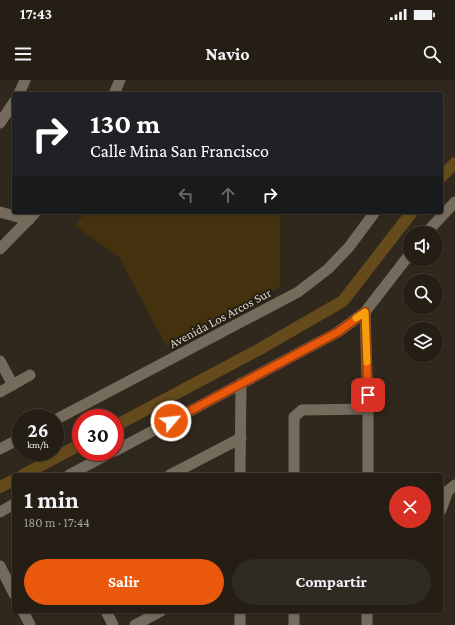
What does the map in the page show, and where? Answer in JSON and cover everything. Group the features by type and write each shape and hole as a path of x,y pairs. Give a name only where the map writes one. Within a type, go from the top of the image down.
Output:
{"street":[{"path":"19,92 25,80"},
{"path":"115,92 120,80"},
{"path":"0,123 12,105"},
{"path":"433,226 455,202"},
{"path":"0,212 12,213"},
{"path":"16,214 33,216"},
{"name":"Avenida Los Arcos Sur","path":"64,415 298,292 334,264 349,247 374,214"},
{"path":"0,249 33,216"},
{"path":"124,445 338,332 365,312 403,264"},
{"path":"365,312 368,473"},
{"path":"0,361 13,385"},
{"path":"0,392 30,375"},
{"path":"240,473 241,383"},
{"path":"294,473 294,417 296,414 302,410 368,409"},
{"path":"174,473 241,438"},
{"path":"0,449 12,443"},
{"path":"73,473 95,461"},
{"path":"443,505 448,491 455,485"},
{"path":"0,512 12,505"},
{"path":"0,566 12,590"},
{"path":"24,613 30,625"},
{"path":"107,613 113,625"},
{"path":"135,625 157,613"},
{"path":"240,613 240,625"},
{"path":"294,613 294,625"},
{"path":"367,613 367,625"}],"shaded area":[{"path":"84,214 280,214 280,287 166,346 119,257 75,226"}],"waterway":[{"path":"443,175 455,163"},
{"path":"124,421 258,350 343,301 410,214"},
{"path":"27,473 72,449"},
{"path":"0,487 12,481"}],"slow traffic":[{"path":"356,318 365,312 367,362"}],"route":[{"path":"171,421 338,332 365,312 368,395"}]}
